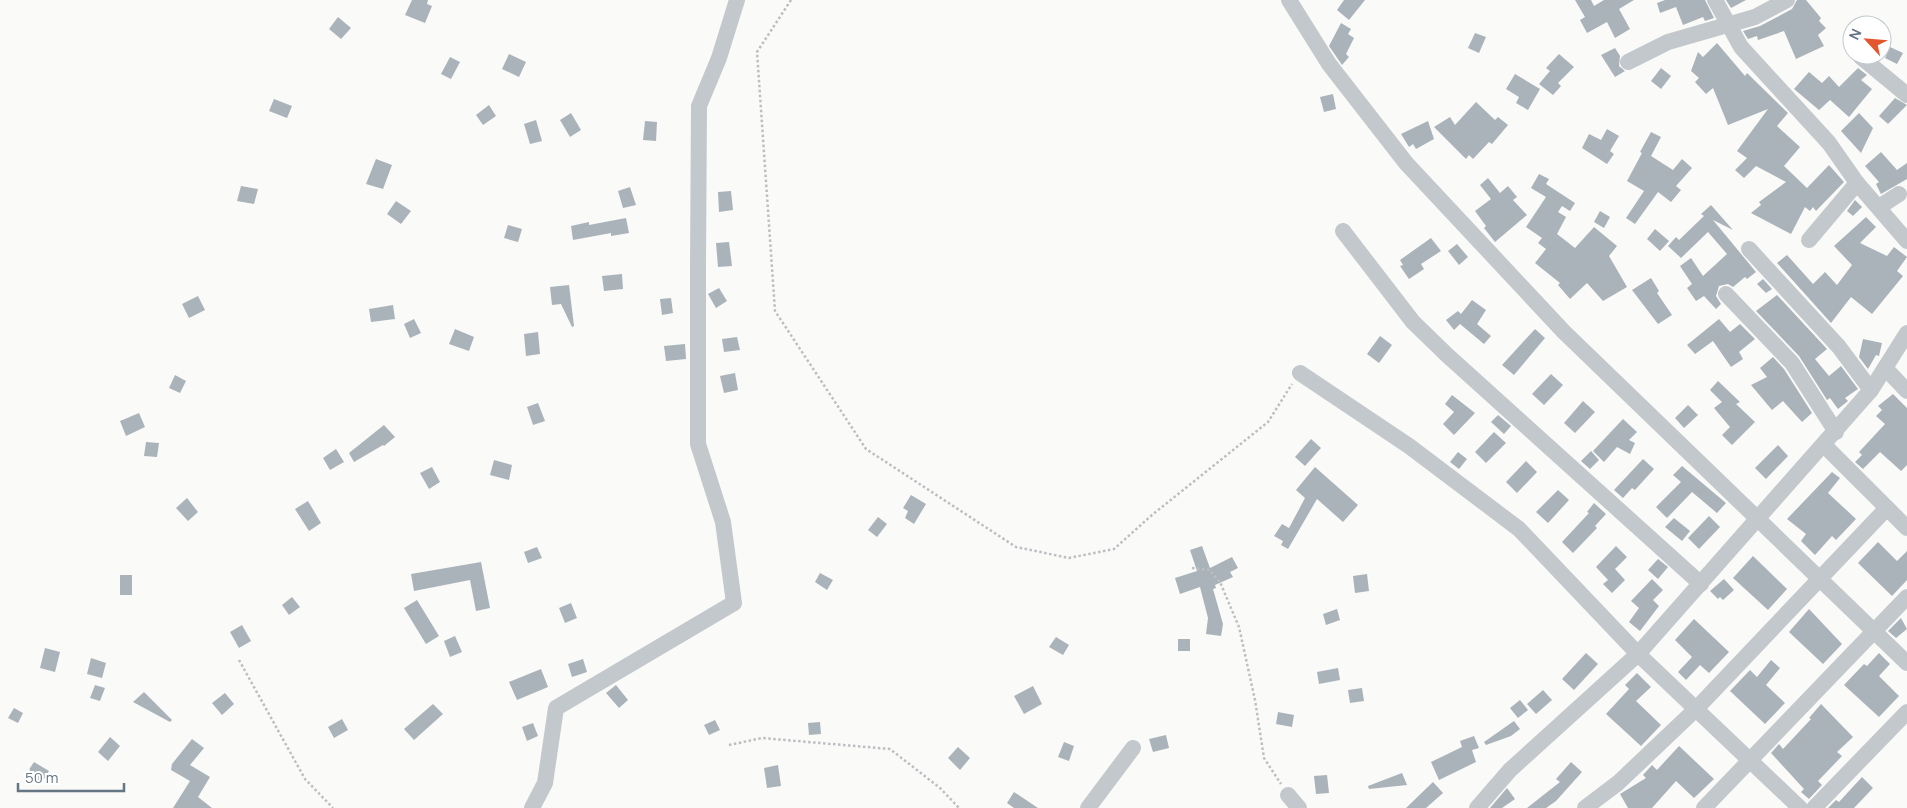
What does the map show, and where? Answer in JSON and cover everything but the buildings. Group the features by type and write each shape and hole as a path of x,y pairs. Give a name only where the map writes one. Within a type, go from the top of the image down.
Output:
{"street":[{"path":"532,808 545,783 556,708 734,602 723,522 698,444 698,265 700,106 719,58 736,0"},
{"path":"1289,0 1329,64 1406,163 1564,332 1907,663"},
{"path":"1300,18 1307,0"},
{"path":"1715,0 1741,47 1829,144 1857,183 1907,241"},
{"path":"1628,62 1668,42 1755,17 1787,0"},
{"path":"1871,65 1907,95"},
{"path":"1809,240 1857,183"},
{"path":"1879,207 1899,194"},
{"path":"1343,231 1386,288 1420,328 1700,584"},
{"path":"1749,249 1788,288 1839,347 1872,390"},
{"path":"1726,294 1792,362 1836,432"},
{"path":"1477,808 1510,770 1638,654 1872,390 1907,333"},
{"path":"1885,368 1907,391"},
{"path":"1300,373 1409,446 1519,530 1638,654 1800,808"},
{"path":"1824,445 1907,528"},
{"path":"1585,808 1618,783 1696,709 1887,508"},
{"path":"1704,808 1907,597"},
{"path":"1814,808 1907,712"},
{"path":"1088,808 1133,748"}],"path":[{"path":"791,0 757,52 775,312 866,449 1016,547 1069,558 1114,549 1268,422 1300,373"},
{"path":"1192,568 1208,570 1220,582 1239,627 1255,700 1264,758 1294,802"},
{"path":"239,660 305,779 333,808"},
{"path":"729,745 762,738 890,749 940,788 959,808"}]}
